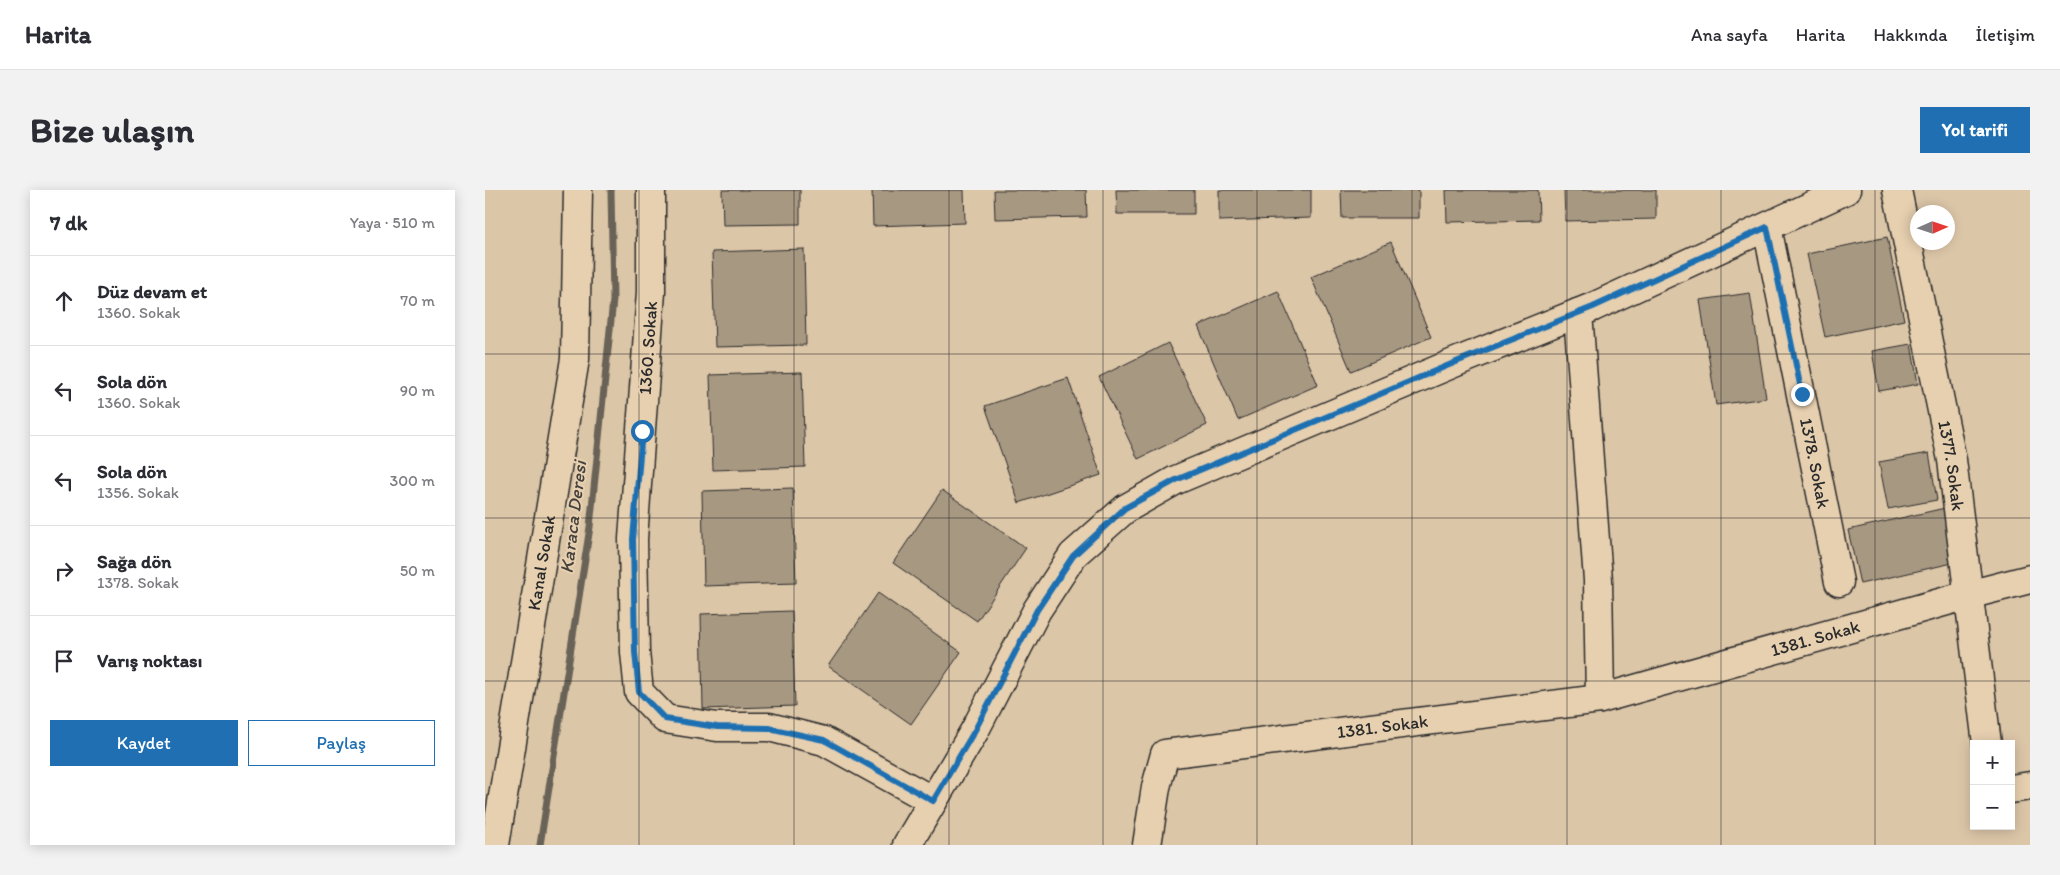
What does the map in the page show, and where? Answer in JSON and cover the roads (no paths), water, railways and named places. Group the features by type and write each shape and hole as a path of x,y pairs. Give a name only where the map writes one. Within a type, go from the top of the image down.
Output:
{"street":[{"name":"Kanal Sokak","path":"495,845 575,359 578,190"},
{"name":"1360. Sokak","path":"651,190 651,292 633,539 635,652 639,692 665,719 717,727 769,728 824,740 933,801"},
{"path":"907,845 975,730 1037,610 1073,556 1125,508 1176,480 1578,313 1846,190"},
{"name":"1377. Sokak","path":"1897,190 1952,460 1986,740"},
{"name":"1378. Sokak","path":"1767,227 1839,582"},
{"path":"1578,313 1598,580 1600,699"},
{"name":"1381. Sokak","path":"1147,845 1165,754 1600,699 1968,594 2030,579"},
{"path":"2015,788 2030,786"}],"waterway":[{"name":"Karaca Deresi","path":"540,845 590,527 613,300 611,190"}]}
